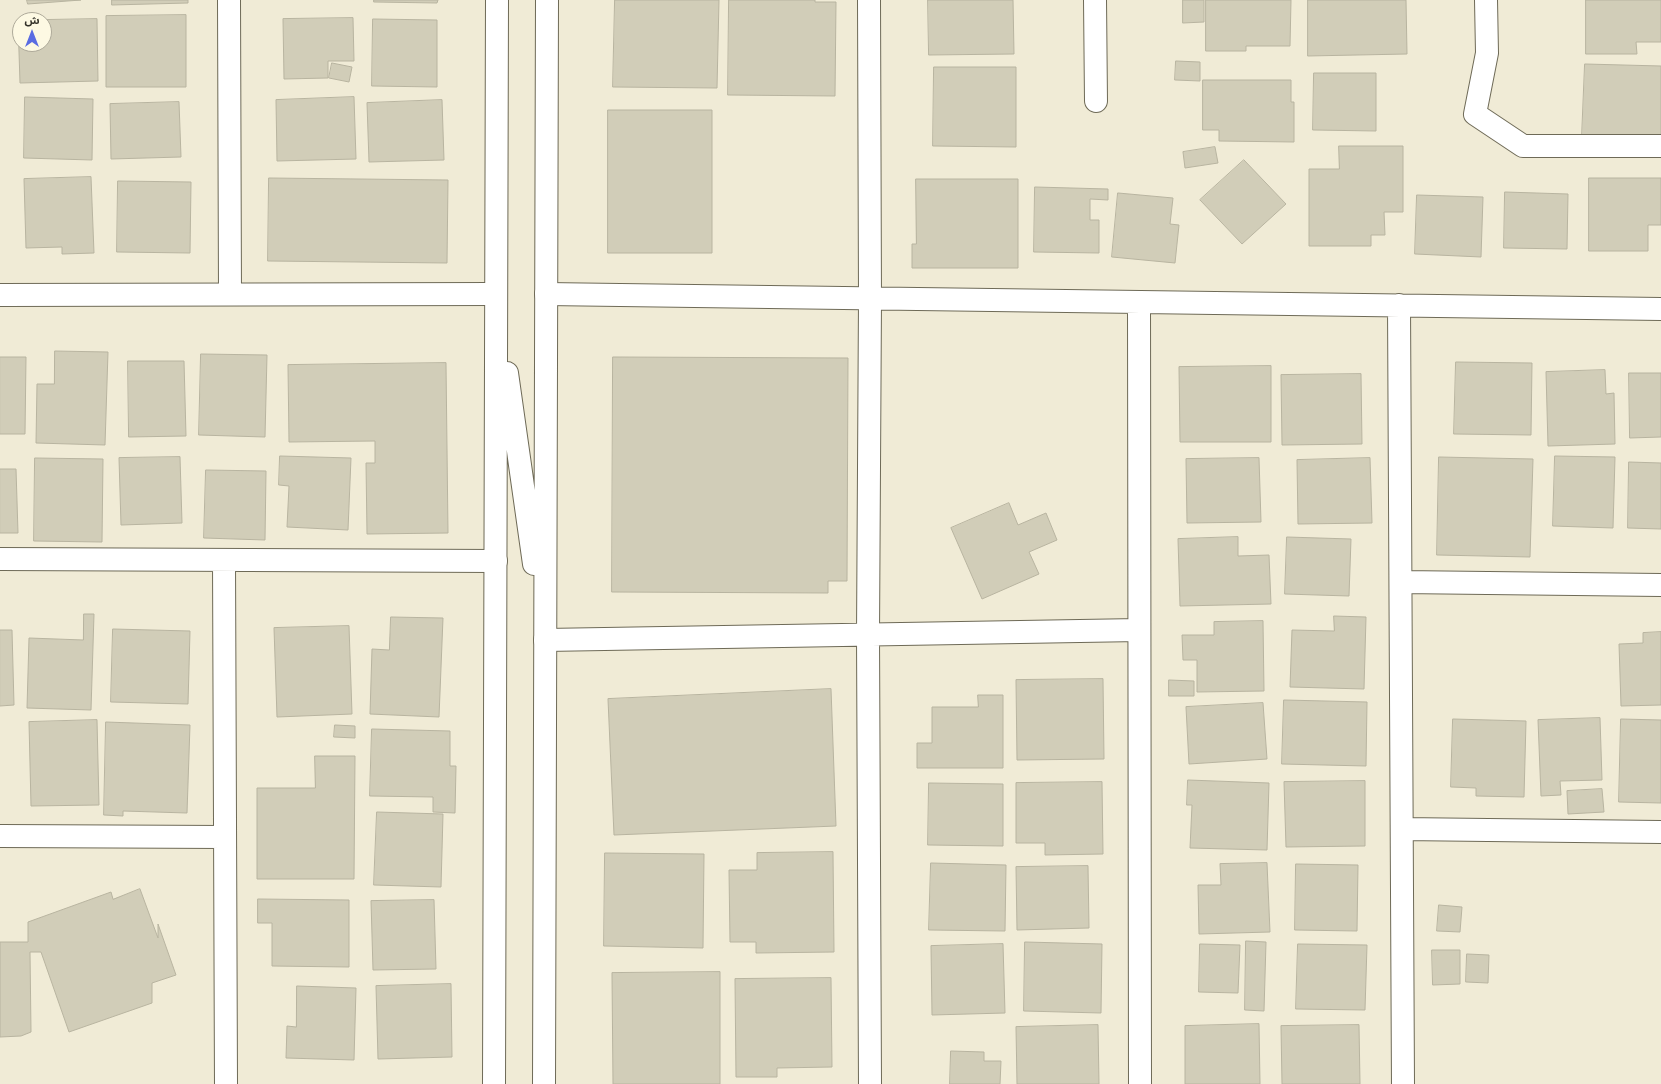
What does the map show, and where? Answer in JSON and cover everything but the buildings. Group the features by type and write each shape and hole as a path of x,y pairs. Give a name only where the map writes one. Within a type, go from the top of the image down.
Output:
{"street":[{"path":"229,0 230,294"},
{"path":"494,1084 497,0"},
{"path":"544,1084 546,0"},
{"path":"869,0 870,299 868,635 870,1084"},
{"path":"1095,0 1096,101"},
{"path":"1486,0 1487,53 1475,114 1523,146 1661,146"},
{"path":"0,295 496,294"},
{"path":"496,294 545,640"},
{"path":"546,294 1661,309"},
{"path":"1139,302 1140,1084"},
{"path":"1399,305 1403,1084"},
{"path":"0,559 496,562"},
{"path":"224,560 226,1084"},
{"path":"1401,582 1661,585"},
{"path":"545,640 1139,630"},
{"path":"1402,829 1661,832"},
{"path":"0,836 225,837"}]}
